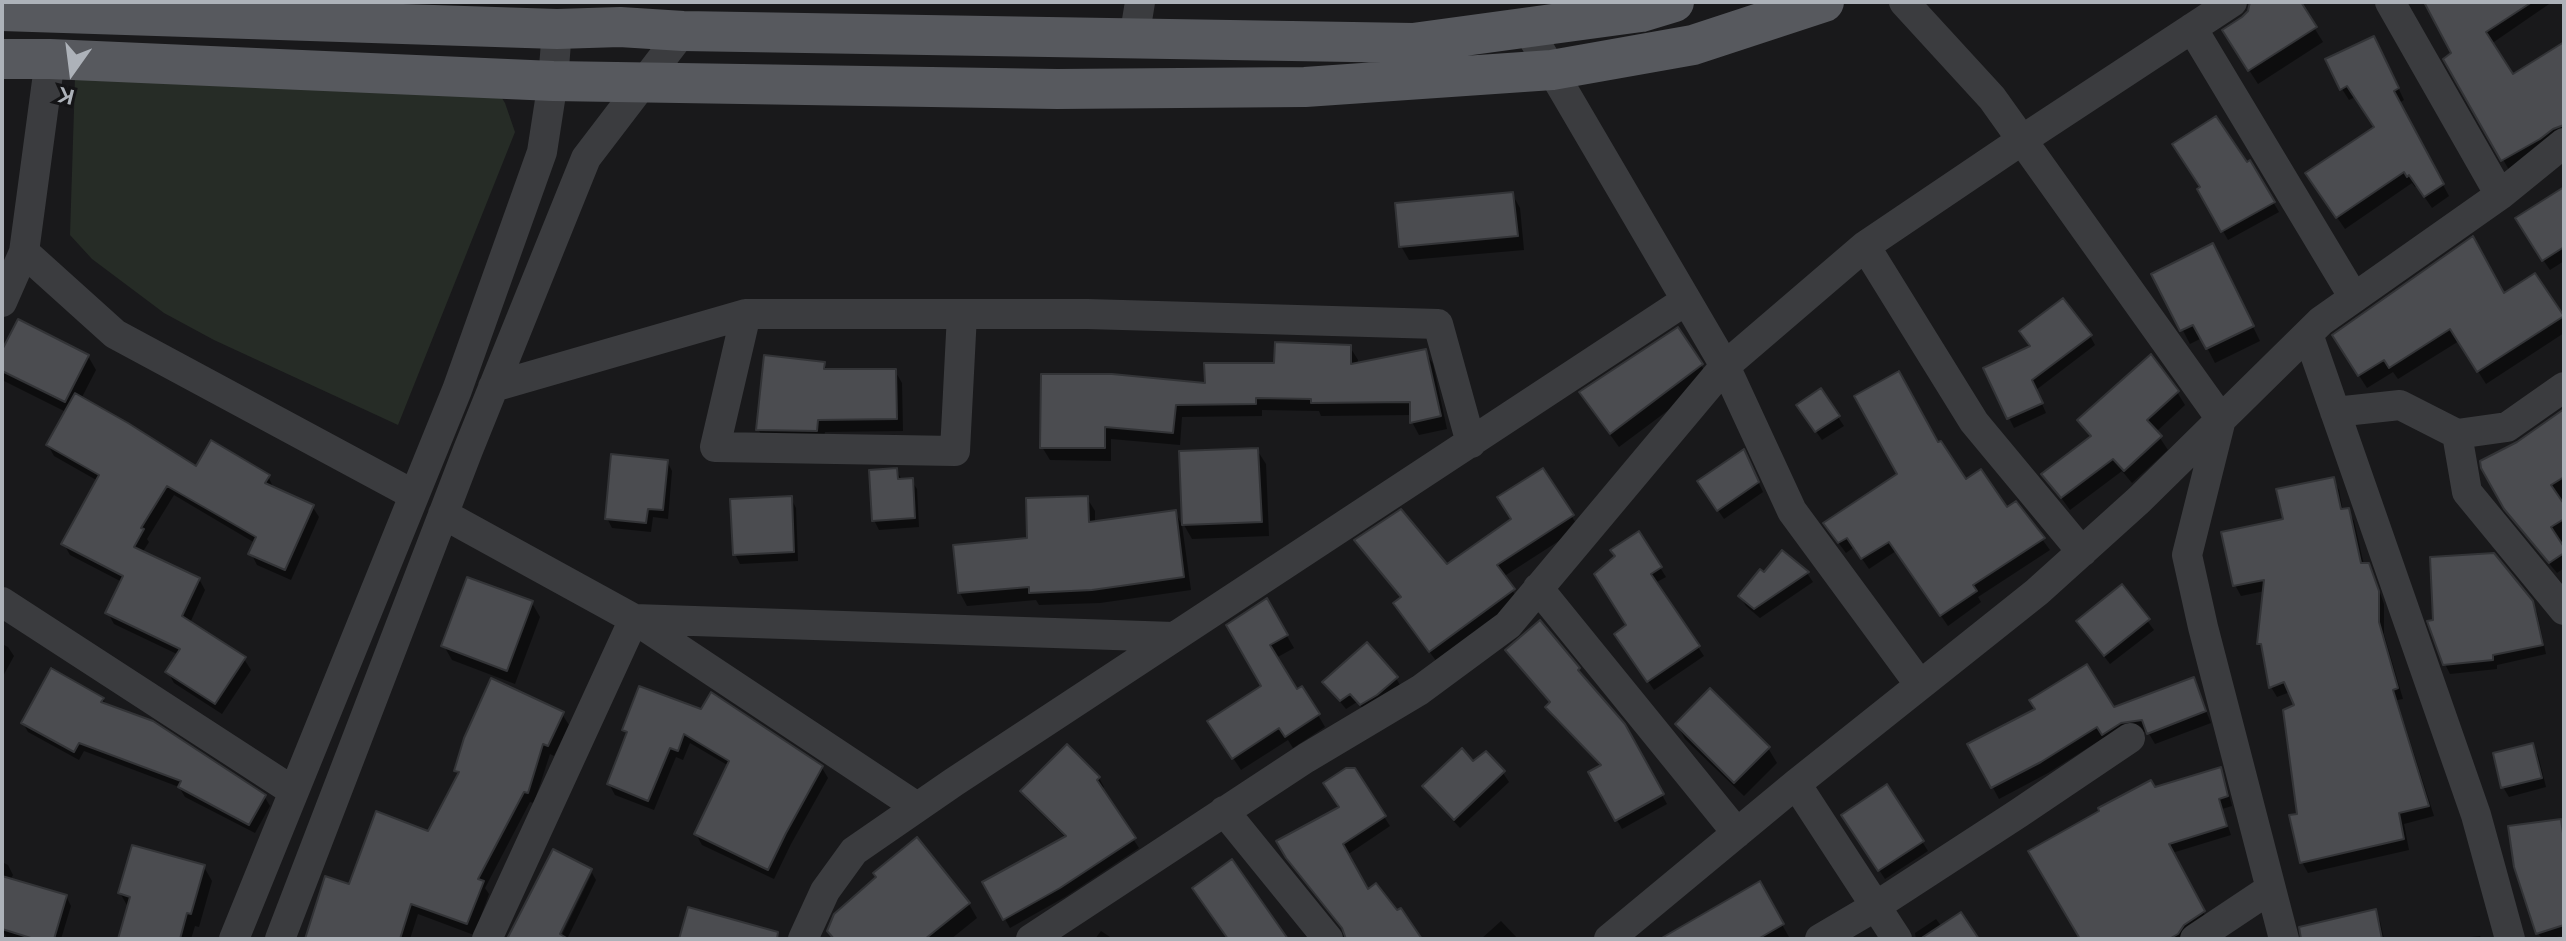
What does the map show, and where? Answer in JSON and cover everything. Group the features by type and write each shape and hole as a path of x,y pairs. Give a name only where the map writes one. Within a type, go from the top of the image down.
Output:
{"main road":[{"path":"2,11 557,29 618,14 683,31 1137,20 1413,43 1641,12 1674,2"},
{"path":"2,59 643,83 1057,89 1305,87 1552,70 1693,45 1824,2"}],"street":[{"path":"1904,2 1992,98 2221,419 2187,555 2284,939"},
{"path":"1031,939 1306,758 1420,690 1508,625 1725,366 1865,246 2232,2"},
{"path":"2390,2 2500,195"},
{"path":"1527,28 1725,366 1792,511 1920,685"},
{"path":"2192,28 2353,296"},
{"path":"234,939 457,390 542,152 557,29"},
{"path":"280,939 443,514 586,158 683,31"},
{"path":"2,302 24,252 50,59"},
{"path":"1609,939 1796,784 2037,592 2139,500 2321,321 2500,195 2564,143"},
{"path":"1865,246 1974,422 2082,552"},
{"path":"24,252 115,334 414,495"},
{"path":"803,939 825,891 854,851 1685,301"},
{"path":"493,387 746,314 1087,314 1438,324 1471,443"},
{"path":"746,314 715,447 955,451 962,314"},
{"path":"2308,334 2476,815 2510,939"},
{"path":"2335,412 2400,405 2457,434 2507,427 2564,387"},
{"path":"2457,434 2467,492 2564,610"},
{"path":"443,514 634,619 917,807"},
{"path":"1538,588 1737,833"},
{"path":"2,602 293,791"},
{"path":"634,619 1174,637"},
{"path":"487,939 634,619"},
{"path":"1820,939 1876,906 2130,738"},
{"path":"1796,784 1897,939"},
{"path":"1224,811 1328,939"},
{"path":"2195,939 2270,889"}],"shaded area":[{"path":"75,78 495,87 505,103 515,132 398,425 214,340 164,313 92,259 70,235"}],"building":[{"path":"2250,2 2301,2 2317,27 2248,71 2222,30 2248,11"},
{"path":"2424,2 2532,2 2486,32 2513,74 2564,42 2564,125 2501,161 2443,59 2451,53"},
{"path":"2374,36 2399,88 2394,91 2444,184 2424,197 2404,172 2336,218 2305,173 2374,127 2347,86 2340,90 2325,59"},
{"path":"2216,116 2247,162 2250,160 2275,202 2221,232 2197,189 2200,187 2172,144"},
{"path":"2564,187 2564,247 2542,261 2515,218"},
{"path":"1513,192 1518,236 1399,247 1395,203"},
{"path":"2473,236 2504,293 2535,273 2564,316 2477,372 2450,329 2389,368 2384,360 2358,376 2332,335"},
{"path":"2213,243 2254,326 2206,349 2193,325 2180,331 2151,274"},
{"path":"2063,298 2092,335 2032,380 2043,403 2007,419 1983,368 2030,346 2019,331"},
{"path":"18,319 89,355 65,402 2,371 2,350"},
{"path":"1678,327 1703,364 1610,434 1579,392"},
{"path":"1275,342 1351,345 1351,364 1426,349 1441,416 1410,423 1410,402 1311,403 1311,399 1256,398 1256,404 1176,405 1173,433 1105,427 1105,448 1040,448 1041,374 1112,374 1205,383 1204,363 1274,363"},
{"path":"2151,354 2179,391 2147,420 2162,436 2124,471 2113,459 2061,498 2041,474 2091,436 2077,420"},
{"path":"764,355 825,362 824,369 896,369 897,419 818,420 817,431 756,430"},
{"path":"1899,371 1938,442 1941,441 1966,479 1981,469 2007,507 2016,501 2045,538 1973,585 1977,591 1940,616 1889,542 1861,559 1847,538 1838,543 1823,523 1897,474 1854,396"},
{"path":"1821,388 1840,416 1815,432 1796,405"},
{"path":"75,393 196,466 211,440 270,475 265,483 314,505 285,570 248,554 256,537 167,486 141,528 144,529 134,547 200,578 182,616 246,657 215,704 165,672 180,649 105,613 123,576 61,544 99,475 46,445"},
{"path":"2564,409 2564,477 2551,485 2564,504 2564,519 2551,527 2564,547 2564,553 2549,563 2504,509 2480,461 2517,442"},
{"path":"1258,448 1262,522 1182,525 1179,451"},
{"path":"1744,449 1759,482 1717,511 1697,481"},
{"path":"611,454 668,460 663,510 648,509 646,523 605,519"},
{"path":"897,468 898,479 913,478 915,518 872,521 869,470"},
{"path":"1543,468 1574,515 1497,565 1515,589 1429,652 1393,603 1401,597 1354,540 1401,509 1447,564 1511,519 1497,497"},
{"path":"2334,477 2341,509 2349,508 2361,563 2369,563 2379,591 2379,622 2398,688 2393,690 2429,806 2399,813 2404,839 2300,863 2289,815 2297,814 2283,710 2294,705 2284,682 2269,688 2261,644 2257,644 2264,580 2233,586 2221,532 2283,519 2276,489"},
{"path":"792,496 794,552 733,555 730,499"},
{"path":"1088,496 1089,522 1176,510 1184,577 1092,590 1029,593 1029,587 958,593 953,545 1027,538 1026,498"},
{"path":"1639,531 1662,567 1651,574 1700,646 1647,682 1614,634 1626,625 1594,574 1615,556 1610,550"},
{"path":"1782,550 1809,572 1754,609 1738,596 1760,569 1764,572"},
{"path":"2494,553 2533,601 2543,645 2493,655 2493,660 2443,665 2427,621 2433,620 2430,557"},
{"path":"467,577 533,601 507,671 441,646"},
{"path":"2122,584 2150,619 2104,656 2076,621"},
{"path":"1267,598 1288,635 1270,645 1297,689 1302,686 1320,714 1285,737 1279,728 1232,759 1207,721 1261,686 1226,625"},
{"path":"1540,620 1625,724 1664,794 1615,821 1588,772 1601,765 1545,707 1550,702 1505,650"},
{"path":"1367,642 1398,677 1360,705 1350,694 1340,701 1322,682"},
{"path":"2087,664 2114,707 2194,677 2206,711 2147,734 2142,720 2121,723 2102,735 2097,727 2041,762 1991,788 1967,744 2035,709 2029,700"},
{"path":"51,668 104,698 101,702 153,721 266,795 249,825 178,787 181,781 79,743 74,752 21,723"},
{"path":"491,678 564,712 548,746 543,744 528,793 524,792 478,879 484,881 467,924 411,904 400,939 305,939 325,876 349,884 376,811 428,831 459,772 454,771 464,738"},
{"path":"639,686 701,709 711,692 823,766 768,870 694,834 729,761 684,734 678,751 670,748 648,801 607,784 627,732 622,730"},
{"path":"1710,688 1770,747 1734,783 1675,724"},
{"path":"2533,743 2542,778 2501,788 2493,753"},
{"path":"1067,744 1100,777 1097,780 1136,838 1060,888 1003,920 982,882 1066,836 1020,791"},
{"path":"1462,748 1473,761 1486,751 1505,771 1454,820 1422,786"},
{"path":"2221,767 2228,796 2219,799 2227,826 2169,844 2205,911 2169,939 2080,939 2028,851 2151,780 2155,787"},
{"path":"1346,768 1355,768 1386,816 1343,844 1368,889 1376,883 1397,910 1401,908 1422,939 1346,939 1342,928 1276,841 1339,807 1323,783"},
{"path":"1887,784 1924,841 1878,871 1841,815"},
{"path":"2561,819 2564,840 2564,925 2536,934 2514,867 2508,826"},
{"path":"917,837 970,903 925,939 834,939 827,931 834,914 876,877 873,873"},
{"path":"132,845 205,865 191,914 187,913 180,939 118,939 130,897 118,893"},
{"path":"553,849 592,869 560,934 568,939 507,939"},
{"path":"1232,859 1288,939 1228,939 1192,888"},
{"path":"2,876 67,895 54,939 34,939 2,929"},
{"path":"1760,881 1784,924 1758,939 1660,939"},
{"path":"688,907 778,932 777,939 679,939"},
{"path":"2376,909 2382,939 2301,939 2299,927"},
{"path":"1961,912 1979,939 1920,939"}]}
